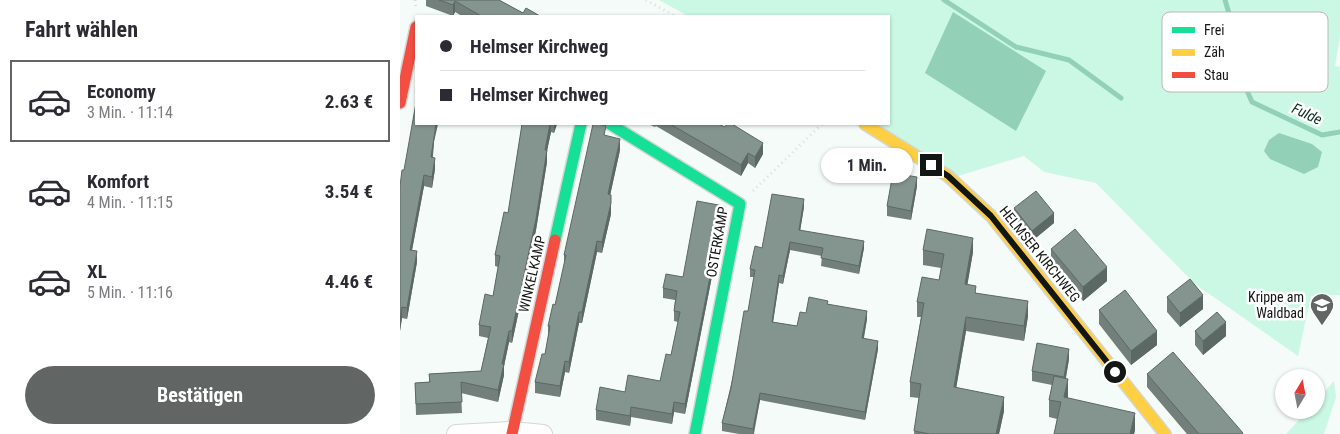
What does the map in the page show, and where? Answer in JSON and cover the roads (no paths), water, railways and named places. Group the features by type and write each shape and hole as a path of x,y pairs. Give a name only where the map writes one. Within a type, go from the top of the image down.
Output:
{"street":[{"path":"400,103 415,32"},
{"name":"WINKELKAMP","path":"512,432 581,125"},
{"name":"OSTERKAMP","path":"612,125 740,204 695,434"},
{"name":"HELMSER KIRCHWEG","path":"867,125 948,176 991,216 1165,434"},
{"path":"456,434 512,432 543,434"}],"waterway":[{"path":"944,0 1016,47 1069,60 1121,98"},
{"name":"Fulde","path":"1225,0 1229,12"},
{"name":"Fulde","path":"1248,92 1252,102 1322,135 1340,132"}],"place":[{"name":"Krippe am Waldbad","path":"1322,326"}]}
